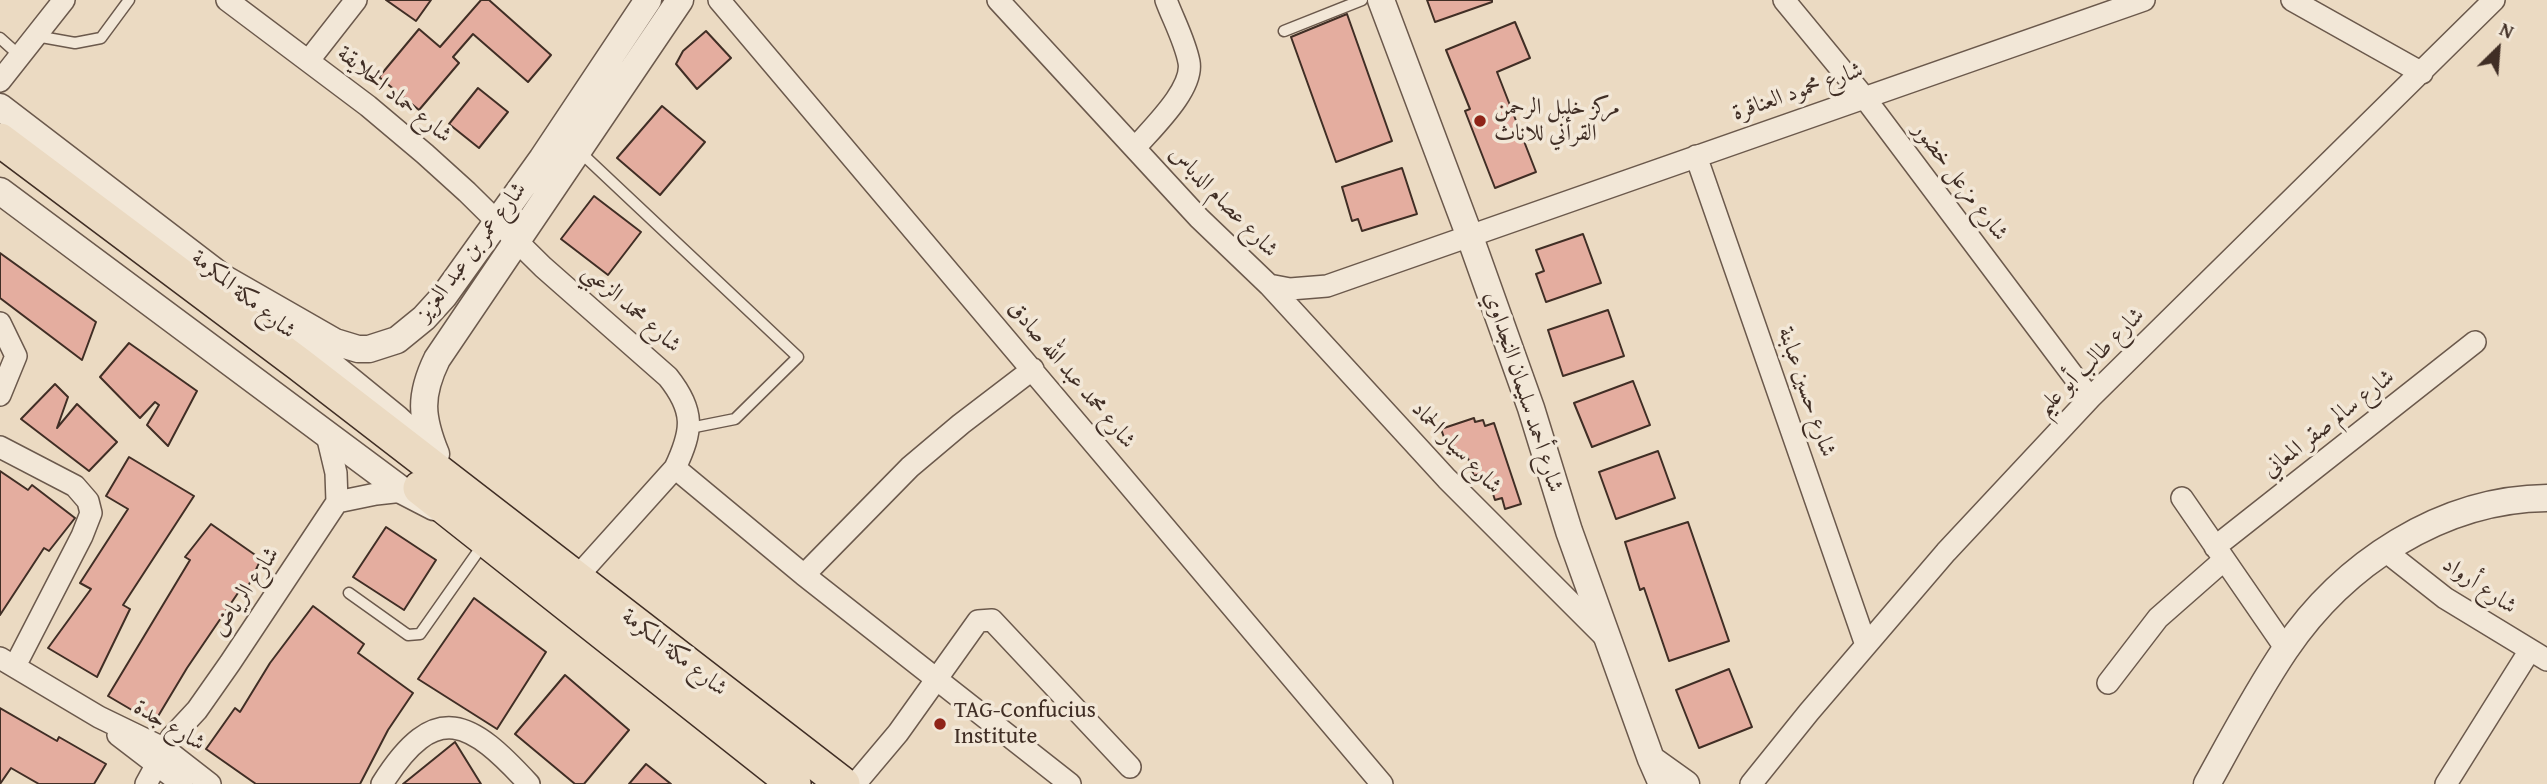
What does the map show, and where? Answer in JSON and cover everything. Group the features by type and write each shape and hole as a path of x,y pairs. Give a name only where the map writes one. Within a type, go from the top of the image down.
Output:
{"main road":[{"name":"شارع مكة المكرمة","path":"0,140 299,364 473,520 794,784"},
{"name":"شارع مكة المكرمة","path":"0,163 473,520 577,577 843,784"}],"street":[{"path":"0,81 64,0"},
{"name":"شارع حماد الحلايقة","path":"227,0 309,60 416,146 517,243"},
{"path":"309,60 356,0"},
{"name":"شارع عمر بن عبد العزيز","path":"225,279 335,342 358,349 377,348 397,340 424,318 444,296 648,0"},
{"name":"شارع عمر بن عبد العزيز","path":"436,456 426,428 423,406 429,376 467,313 680,0"},
{"name":"شارع محمد عبد الله صادق","path":"719,0 1382,784"},
{"name":"شارع عصام الدباس","path":"998,0 1199,218 1269,285 1290,289 1327,286 1470,237"},
{"path":"1135,148 1171,105 1186,81 1189,64 1166,0"},
{"name":"شارع أحمد سليمان النجداوي","path":"1381,0 1470,237 1531,408 1569,531 1662,784"},
{"name":"شارع مزعل خضور","path":"1784,0 1864,97 2090,398"},
{"name":"شارع محمود العناقرة","path":"1470,237 2144,0"},
{"path":"2292,0 2421,73"},
{"name":"شارع طالب أبو عليم","path":"1751,784 1946,552 2090,398 2494,0"},
{"name":"شارع مكة المكرمة","path":"0,107 225,279 396,418 436,456 473,520"},
{"name":"شارع حسين عبابنة","path":"1696,156 1866,645"},
{"name":"شارع مكة المكرمة","path":"0,191 403,491 473,520"},
{"name":"شارع محمد الزعبي","path":"517,243 668,377 681,394 690,428"},
{"name":"شارع سيار الحماد","path":"1269,285 1447,479 1609,642"},
{"path":"0,323 16,356 0,395"},
{"name":"شارع سالم صقر المعاني","path":"2108,683 2158,618 2220,554 2475,342"},
{"path":"804,575 910,467 1033,369"},
{"path":"577,577 675,468 690,428"},
{"path":"327,435 336,473 337,502 403,491"},
{"path":"0,447 75,486 88,501 91,513 82,536 8,662"},
{"path":"675,468 804,575 1070,784"},
{"path":"2182,498 2286,649"},
{"path":"2207,784 2286,649 2324,603 2384,550 2405,537 2461,512 2489,505 2547,498"},
{"name":"شارع الرياض","path":"167,772 178,728 197,710 283,586 337,502"},
{"name":"شارع أرواد","path":"2384,550 2445,598 2539,655"},
{"path":"855,784 898,733 978,621 992,620 1130,768"},
{"path":"2445,784 2539,655"},
{"name":"شارع جدة","path":"8,662 99,717 132,732 167,772"},
{"name":"شارع الرياض","path":"167,772 190,736 197,710"},
{"name":"شارع جدة","path":"99,717 167,772 209,784"},
{"path":"382,784 393,766 418,741 445,728 457,727 484,739 502,754 529,784"},
{"path":"132,732 156,735 178,728"},
{"path":"1651,759 1686,784"}],"lane":[{"path":"36,36 75,43 102,38 129,0"},
{"path":"1284,31 1362,0"},
{"path":"0,38 20,56"},
{"path":"578,150 797,357 735,419 690,428"},
{"path":"349,593 408,635 420,634 473,520"}],"building":[{"path":"386,0 431,0 416,21"},
{"path":"481,0 489,0 551,55 528,82 473,34 453,57 459,63 419,110 379,77 419,29 440,47"},
{"path":"1427,0 1492,0 1492,2 1435,22"},
{"path":"1347,14 1392,141 1336,162 1291,37"},
{"path":"1515,22 1530,58 1497,72 1536,172 1495,188 1465,111 1470,109 1446,50"},
{"path":"706,31 731,58 697,89 676,64 683,51"},
{"path":"478,88 508,112 479,148 449,124"},
{"path":"662,106 705,142 660,195 617,158"},
{"path":"1402,168 1417,214 1362,231 1358,219 1352,221 1342,187"},
{"path":"594,196 641,232 608,275 561,239"},
{"path":"1583,234 1601,283 1546,302 1536,274 1544,271 1536,250"},
{"path":"0,253 96,322 82,360 0,298"},
{"path":"1608,310 1624,356 1563,376 1548,330"},
{"path":"129,343 197,391 168,446 147,425 159,405 155,402 140,418 100,377"},
{"path":"1633,381 1650,425 1592,447 1574,403"},
{"path":"55,384 68,397 57,428 77,404 117,442 89,471 21,419"},
{"path":"1474,418 1475,422 1483,420 1485,426 1494,423 1521,504 1505,509 1502,498 1495,500 1489,482 1483,484 1480,474 1474,476 1467,455 1461,457 1458,450 1455,451 1452,441 1446,443 1441,429"},
{"path":"1658,451 1675,498 1616,519 1599,472"},
{"path":"129,457 194,496 123,605 130,609 97,677 48,648 91,589 80,583 128,509 106,496"},
{"path":"0,471 28,490 32,485 75,518 49,551 44,548 0,615"},
{"path":"1688,522 1729,641 1669,661 1644,588 1640,590 1625,542"},
{"path":"211,524 261,559 245,593 240,590 187,668 154,723 108,696 190,560 185,557"},
{"path":"386,527 436,560 404,610 353,577"},
{"path":"474,598 546,652 497,729 418,679"},
{"path":"313,606 364,644 358,653 413,693 388,730 360,784 256,784 206,749 235,708 240,712 270,663"},
{"path":"1729,669 1752,727 1699,748 1676,690"},
{"path":"565,675 629,730 584,784 575,784 515,734"},
{"path":"0,708 57,741 59,737 106,764 94,784 39,784 11,768 0,784"},
{"path":"455,742 481,784 403,784"},
{"path":"646,764 671,784 629,784"}],"place":[{"name":"مركز خليل الرحمن القرأني للاناث","path":"1480,121"},
{"name":"TAG-Confucius Institute","path":"940,724"}]}
